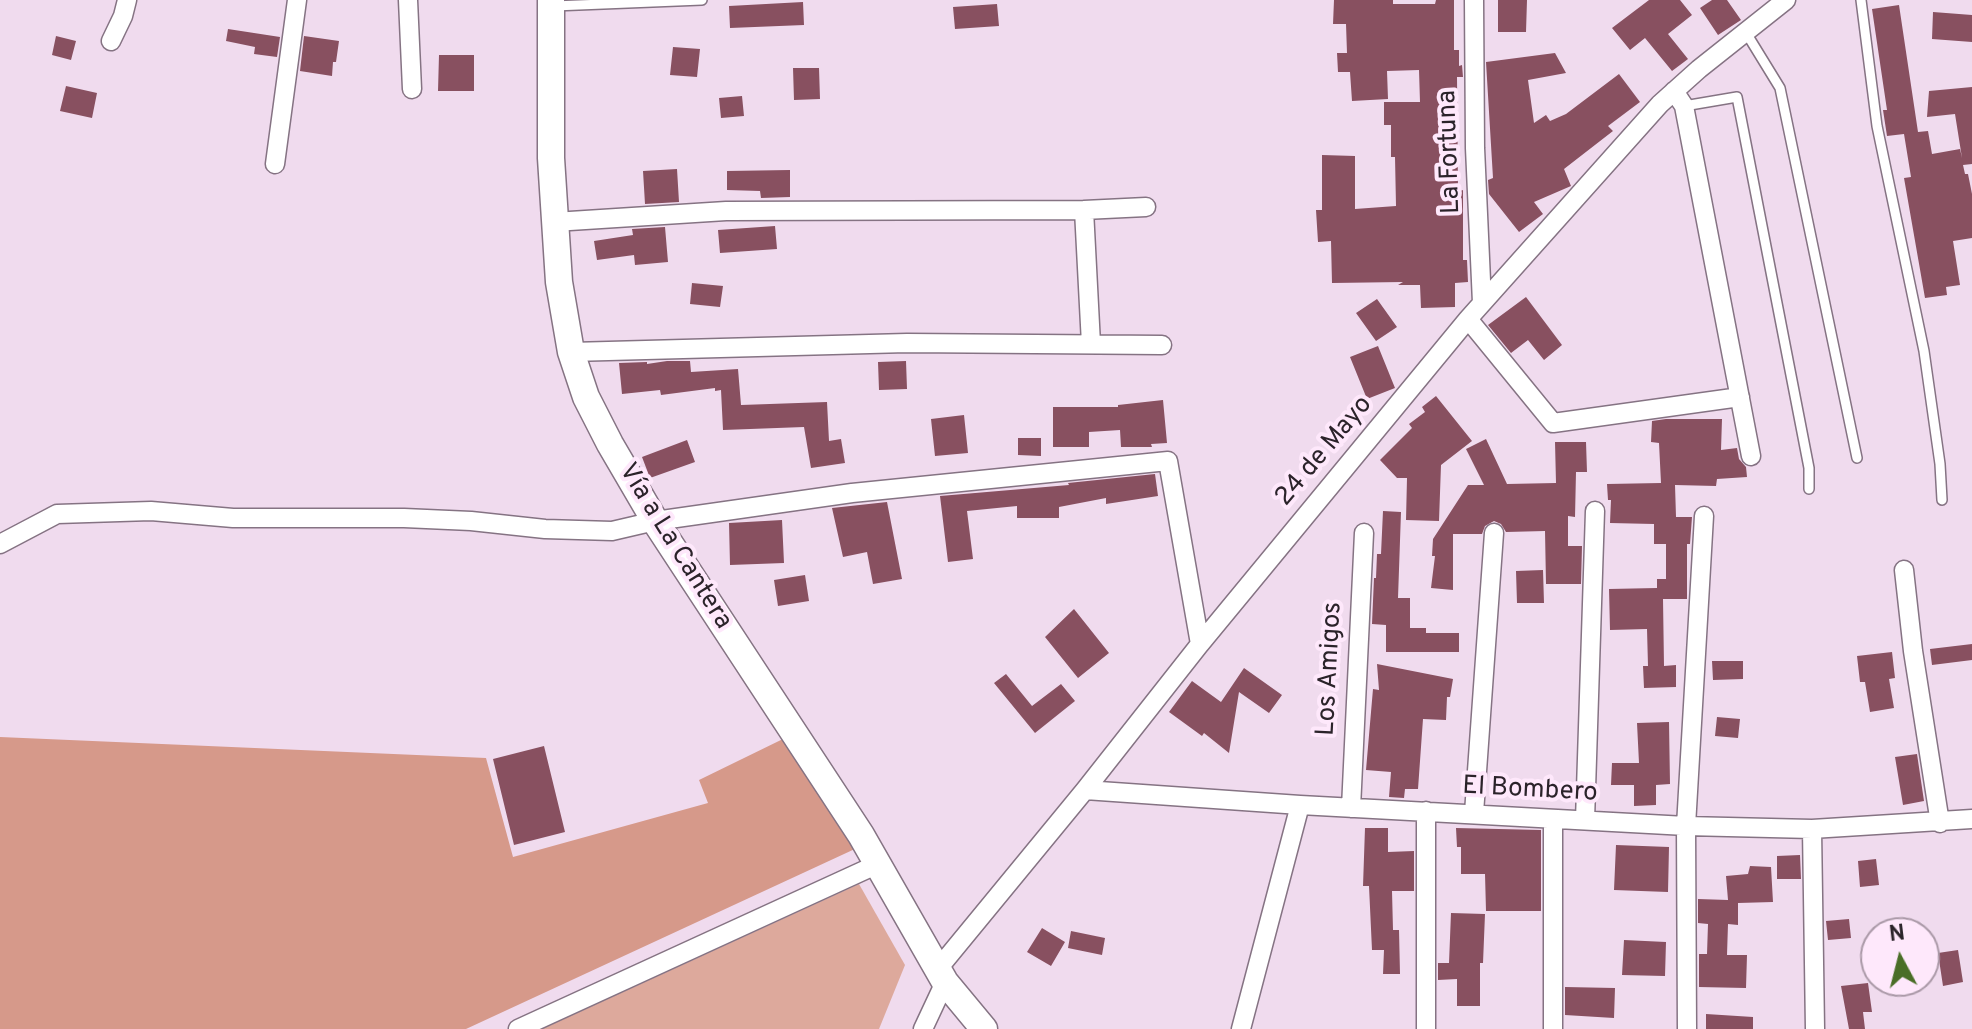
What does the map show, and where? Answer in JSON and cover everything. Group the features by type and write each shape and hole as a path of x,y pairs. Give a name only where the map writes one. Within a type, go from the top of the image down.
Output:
{"main road":[{"name":"Vía a La Cantera","path":"551,3 554,222 559,282 571,352 598,423 655,521 878,864 941,976 984,1029"}],"street":[{"path":"111,41 127,0"},
{"path":"275,164 297,0"},
{"path":"408,0 412,89"},
{"name":"La Fortuna","path":"1474,0 1475,148 1482,303"},
{"name":"24 de Mayo","path":"923,1029 941,976 1200,644 1468,319 1745,31 1786,0"},
{"path":"1679,98 1751,456"},
{"path":"554,222 726,211 1084,210 1146,207"},
{"path":"1084,210 1091,344"},
{"path":"1468,319 1553,423 1740,397"},
{"path":"571,352 907,343 1162,345"},
{"path":"0,544 57,514 151,511 233,518 404,518 612,531 655,521 852,493 1168,461 1200,644"},
{"path":"1585,820 1595,511"},
{"path":"1687,1029 1686,826 1704,516"},
{"name":"Los Amigos","path":"1351,808 1364,533"},
{"path":"1474,813 1494,533"},
{"path":"1904,570 1913,651 1940,823"},
{"name":"El Bombero","path":"1085,790 1686,826 1812,829 1972,819"},
{"path":"1241,1029 1300,805"},
{"path":"1426,811 1426,1029"},
{"path":"1553,819 1553,1029"},
{"path":"1812,829 1815,1029"},
{"path":"518,1029 878,864"}],"lane":[{"path":"551,3 702,0"},
{"path":"1861,0 1877,126 1924,351 1942,500"},
{"path":"1745,31 1780,88 1857,458"},
{"path":"1679,98 1737,97 1809,468 1809,489"}],"shaded area":[{"path":"0,737 486,758 513,857 708,803 699,780 785,738 857,848 466,1029 0,1029"},
{"path":"859,884 905,965 879,1029 542,1029"}],"building":[{"path":"1334,0 1435,4 1436,0 1454,0 1454,50 1459,50 1463,77 1457,77 1458,192 1463,190 1463,260 1467,260 1468,282 1455,283 1455,307 1421,308 1420,285 1398,285 1403,282 1332,283 1331,241 1318,242 1316,210 1322,210 1322,155 1355,156 1355,209 1396,206 1395,157 1391,157 1391,125 1384,125 1384,102 1420,102 1419,70 1387,71 1388,99 1352,101 1350,72 1338,72 1337,53 1347,53 1346,24 1333,24"},
{"path":"1498,0 1527,0 1526,32 1498,32"},
{"path":"1649,0 1680,0 1692,15 1668,34 1688,59 1672,71 1645,38 1630,50 1612,28"},
{"path":"1712,0 1727,0 1741,20 1718,35 1700,8"},
{"path":"803,2 804,25 730,28 729,6"},
{"path":"997,4 999,26 955,29 953,7"},
{"path":"1899,5 1918,132 1928,131 1932,154 1960,149 1962,158 1955,114 1927,117 1929,91 1972,87 1972,164 1963,165 1972,194 1972,238 1953,241 1960,285 1946,287 1947,295 1925,298 1904,178 1911,177 1904,134 1887,136 1883,110 1887,110 1872,9"},
{"path":"1933,12 1972,15 1972,42 1932,39"},
{"path":"228,29 280,37 277,57 254,54 255,47 226,41"},
{"path":"56,36 76,41 71,60 52,55"},
{"path":"304,36 339,41 332,76 300,71"},
{"path":"673,47 700,49 697,77 670,75"},
{"path":"1555,53 1566,73 1528,80 1534,123 1546,115 1550,121 1566,114 1619,74 1640,102 1608,126 1613,131 1564,169 1571,186 1534,202 1543,214 1519,232 1489,194 1488,180 1493,178 1486,62"},
{"path":"439,55 474,55 474,91 438,91"},
{"path":"793,68 819,68 820,99 794,100"},
{"path":"66,86 97,93 92,118 60,111"},
{"path":"742,96 744,116 721,118 719,98"},
{"path":"677,169 679,202 645,204 643,171"},
{"path":"790,170 790,197 761,198 760,191 727,190 727,171"},
{"path":"775,226 777,249 720,253 718,230"},
{"path":"665,227 668,262 635,265 634,255 597,260 594,241 633,235 632,229"},
{"path":"692,283 723,286 720,307 690,304"},
{"path":"1526,297 1562,345 1544,360 1528,340 1511,353 1488,325"},
{"path":"1377,299 1397,327 1376,341 1356,313"},
{"path":"1378,346 1395,388 1367,399 1350,357"},
{"path":"690,361 691,372 738,369 741,405 827,402 829,441 841,439 845,463 811,468 804,427 723,430 721,390 715,391 715,388 661,395 660,390 622,394 619,363"},
{"path":"906,361 907,389 879,390 878,362"},
{"path":"1436,396 1472,441 1441,465 1439,521 1406,520 1407,478 1397,478 1380,460 1412,428 1409,424 1425,412 1422,407"},
{"path":"1163,400 1167,443 1151,444 1152,447 1121,447 1120,430 1089,432 1089,447 1053,447 1053,407 1118,407"},
{"path":"964,415 968,453 935,456 931,419"},
{"path":"1722,419 1721,450 1737,448 1747,477 1717,479 1716,486 1675,485 1676,517 1692,517 1690,544 1687,544 1687,599 1663,599 1664,666 1676,665 1676,687 1644,688 1643,666 1648,666 1647,629 1610,630 1609,589 1657,588 1657,579 1666,579 1666,544 1654,544 1654,524 1610,523 1611,500 1608,500 1607,484 1661,483 1659,443 1651,442 1652,421"},
{"path":"1018,438 1041,438 1041,456 1018,455"},
{"path":"1486,439 1507,484 1556,483 1555,442 1586,442 1587,472 1576,472 1575,517 1568,516 1568,546 1582,546 1581,584 1546,584 1545,531 1506,532 1501,524 1494,521 1485,526 1482,534 1453,534 1453,590 1431,588 1435,556 1432,556 1433,539 1468,485 1484,485 1466,449"},
{"path":"687,440 695,462 650,478 642,457"},
{"path":"1155,474 1158,496 1106,504 1106,498 1059,507 1059,518 1017,518 1017,506 967,511 973,559 948,562 940,496"},
{"path":"887,502 902,579 873,584 867,552 843,557 832,508"},
{"path":"1383,511 1401,512 1398,598 1410,598 1410,628 1426,628 1426,633 1459,633 1459,652 1386,652 1386,625 1372,624 1374,578 1377,554 1381,554"},
{"path":"782,520 784,563 730,565 729,523"},
{"path":"1543,570 1544,603 1517,603 1516,571"},
{"path":"805,575 809,601 778,606 774,580"},
{"path":"1074,609 1109,653 1078,678 1045,637"},
{"path":"1972,644 1972,660 1932,665 1930,649"},
{"path":"1892,652 1895,678 1889,679 1894,708 1870,712 1865,682 1860,682 1857,656"},
{"path":"1712,661 1743,661 1743,679 1713,680"},
{"path":"1377,664 1453,679 1450,697 1447,697 1446,720 1423,719 1418,789 1405,789 1404,798 1389,797 1391,772 1366,770 1373,689 1379,690"},
{"path":"1244,668 1282,695 1269,713 1239,692 1229,753 1204,733 1202,736 1169,712 1192,681 1221,702"},
{"path":"1006,674 1032,706 1061,684 1075,701 1035,733 994,683"},
{"path":"1717,717 1740,719 1738,738 1715,736"},
{"path":"1669,722 1670,784 1656,785 1656,805 1634,806 1634,785 1611,785 1612,763 1639,763 1637,723"},
{"path":"544,746 565,832 514,845 493,759"},
{"path":"1917,754 1924,801 1903,805 1895,757"},
{"path":"1365,828 1388,828 1388,852 1414,851 1414,891 1392,891 1393,930 1399,930 1400,974 1383,974 1384,950 1372,950 1369,886 1363,886"},
{"path":"1456,828 1541,830 1541,911 1486,911 1485,874 1461,874 1461,847 1457,847"},
{"path":"1616,845 1669,847 1668,892 1614,890"},
{"path":"1800,855 1801,879 1777,879 1777,856"},
{"path":"1876,859 1879,885 1860,887 1858,861"},
{"path":"1750,866 1771,867 1773,902 1738,903 1738,925 1728,924 1727,955 1747,955 1746,988 1699,987 1699,954 1707,954 1708,924 1698,923 1698,899 1728,900 1726,876 1748,874"},
{"path":"1451,913 1485,914 1480,1006 1457,1006 1457,979 1438,980 1438,963 1449,963"},
{"path":"1849,919 1851,938 1828,940 1826,921"},
{"path":"1042,928 1065,942 1051,966 1027,952"},
{"path":"1071,931 1105,938 1102,955 1068,948"},
{"path":"1624,940 1666,942 1665,976 1622,975"},
{"path":"1958,950 1963,982 1943,986 1940,953"},
{"path":"1860,984 1860,997 1870,997 1872,1012 1863,1012 1865,1029 1849,1029 1841,986"},
{"path":"1565,987 1615,988 1614,1018 1565,1015"},
{"path":"1706,1014 1753,1017 1753,1029 1706,1029"}]}
